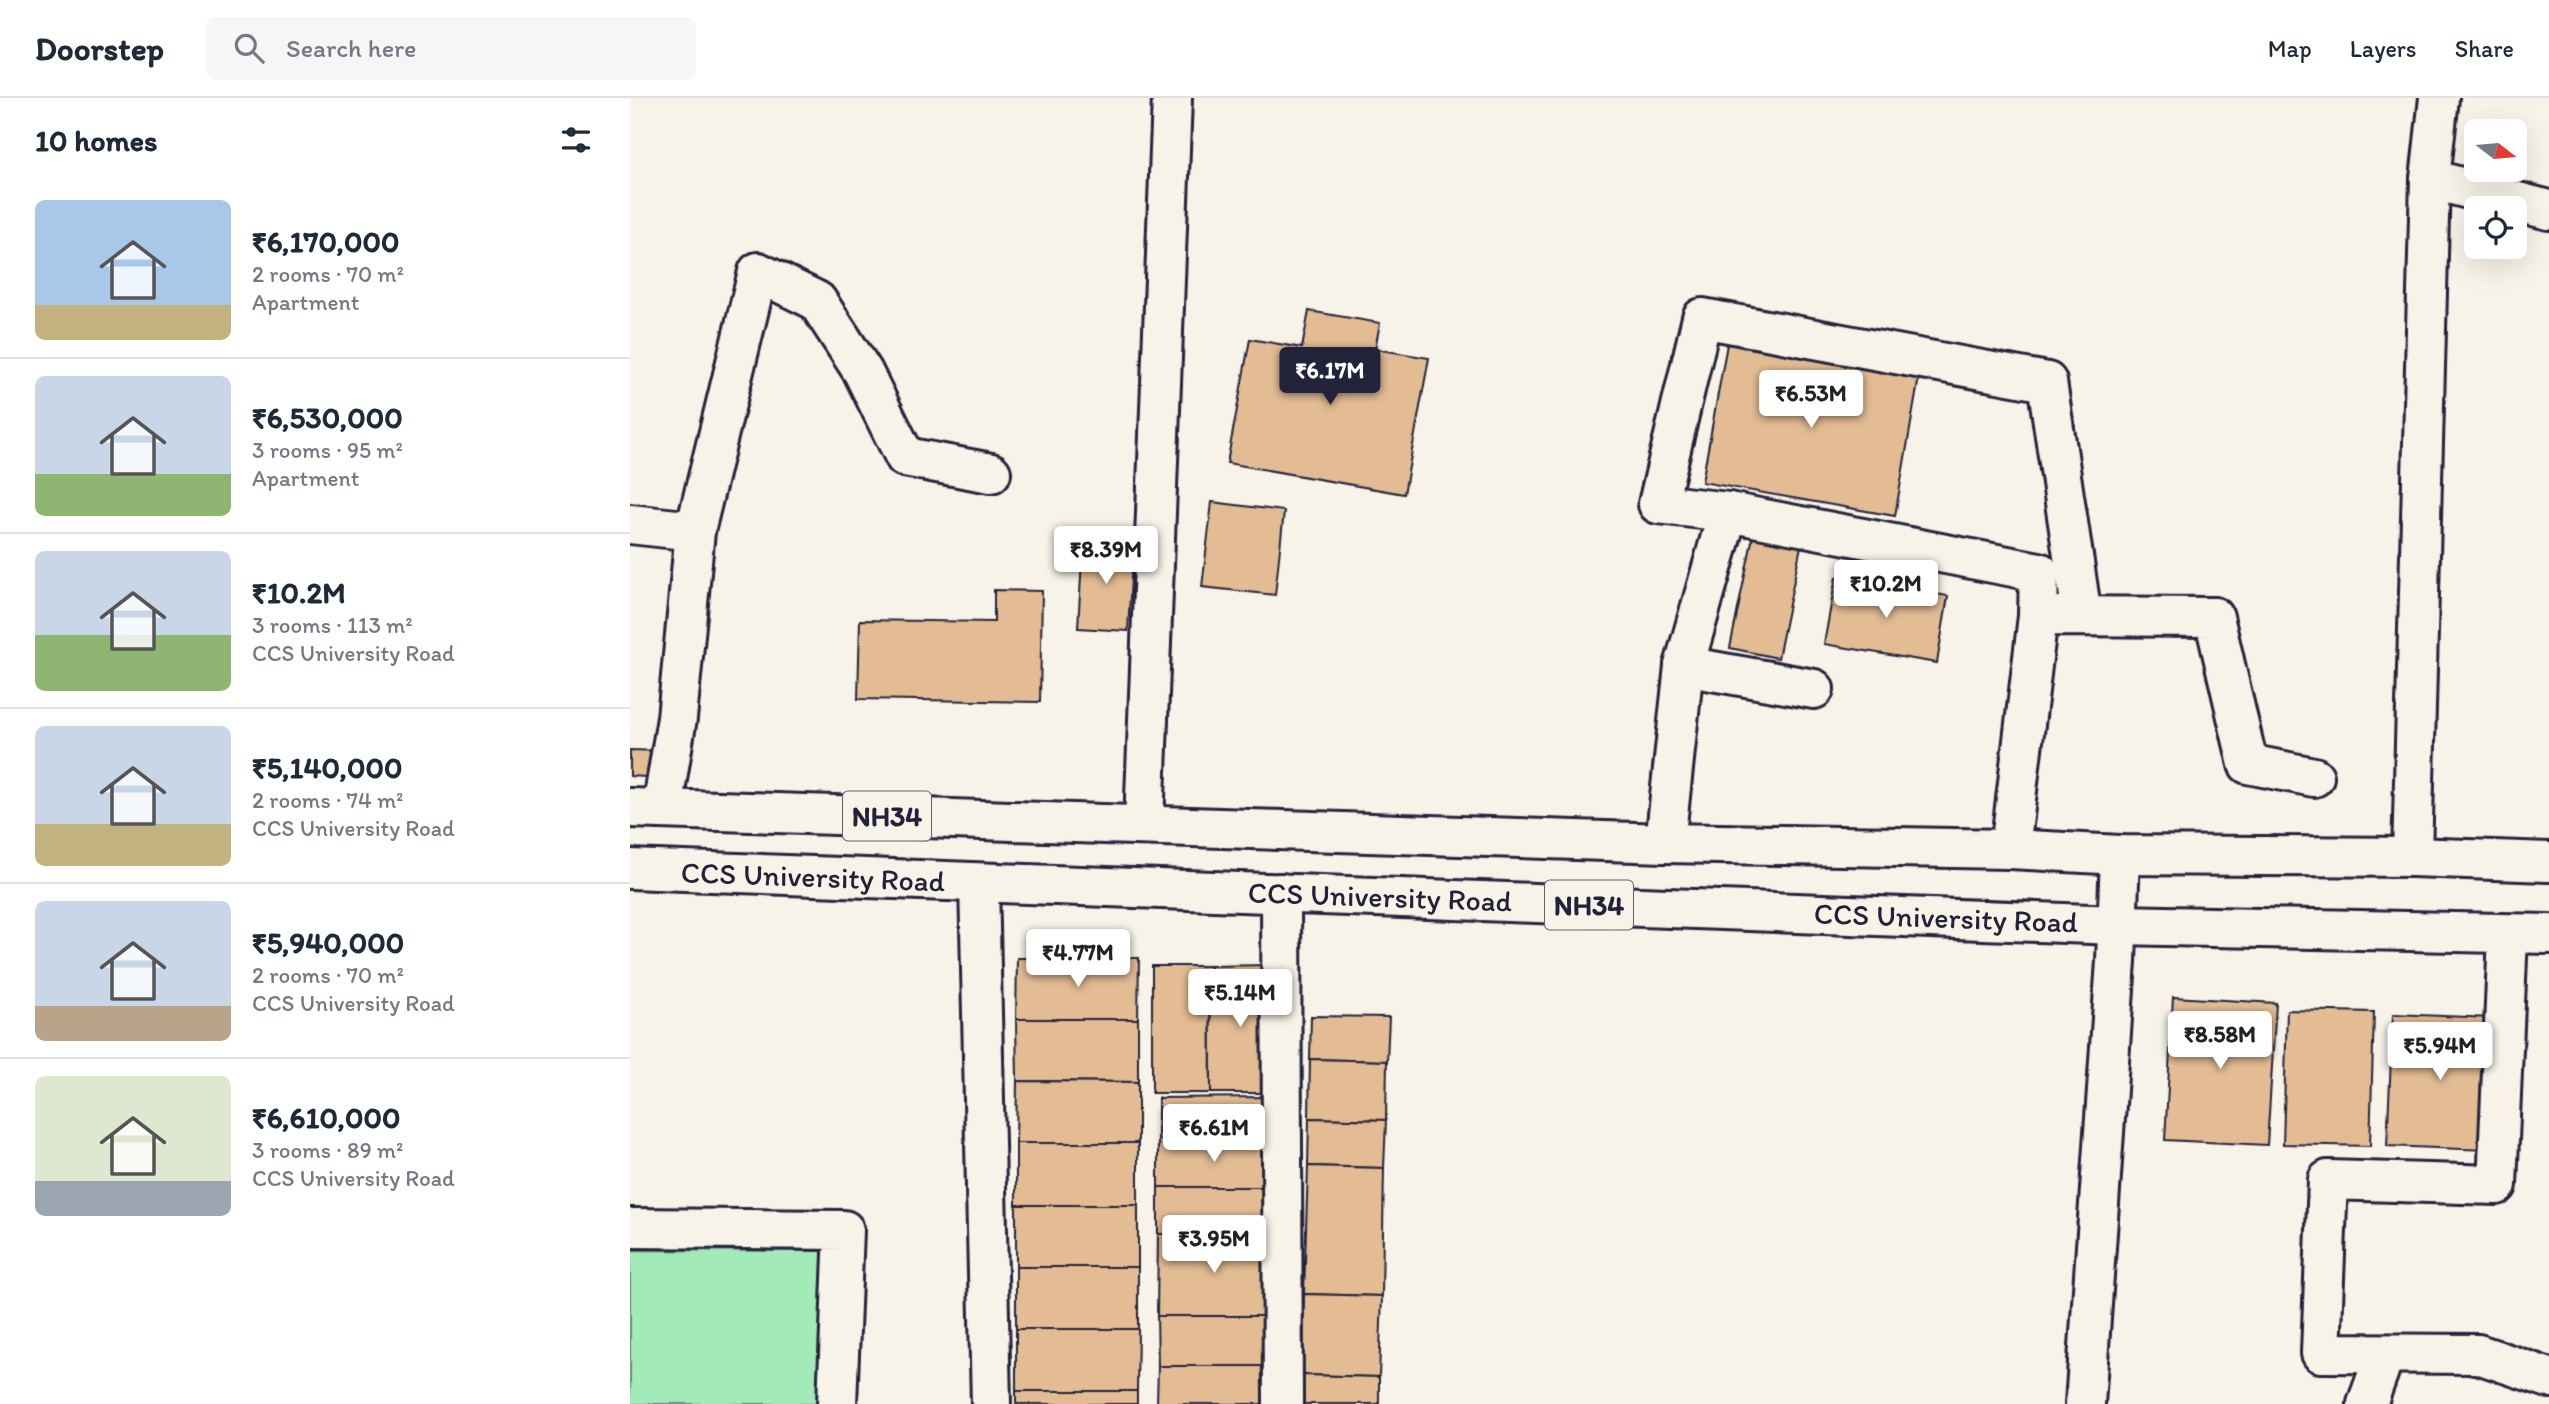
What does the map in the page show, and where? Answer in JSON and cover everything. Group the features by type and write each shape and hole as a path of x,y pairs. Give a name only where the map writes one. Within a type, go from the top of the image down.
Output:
{"main road":[{"path":"1144,824 1172,98"},
{"path":"2412,857 2430,179 2439,98"},
{"path":"2430,179 2549,210"},
{"path":"646,809 677,718 695,531 758,272 817,301 863,372 905,457 991,473"},
{"path":"2010,849 2038,616 2039,572 1728,512 1658,504 1702,318 2047,382 2082,616"},
{"path":"1665,843 1684,666 1728,512"},
{"path":"630,524 695,531"},
{"path":"2038,616 2214,617 2248,764 2314,777"},
{"path":"1684,666 1814,689"},
{"name":"NH34","path":"646,809 1665,843 2010,849 2120,855 2412,857 2549,862"},
{"path":"2085,1404 2118,925 2120,855"},
{"name":"CCS University Road","path":"630,869 2118,925 2549,934"},
{"path":"979,883 991,1404"},
{"path":"1281,893 1283,1404"},
{"path":"2508,935 2497,1185 2329,1180 2321,1353 2478,1354 2549,1378"},
{"path":"630,1228 844,1230 837,1404"},
{"path":"2367,1404 2385,1354"}],"green space":[{"path":"630,1250 822,1251 821,1404 630,1404"}],"building":[{"path":"1309,311 1380,323 1375,349 1429,358 1404,494 1227,463 1250,339 1302,348"},
{"path":"1727,344 1919,377 1895,516 1702,482"},
{"path":"1212,502 1284,511 1275,595 1202,587"},
{"path":"1753,536 1801,546 1778,658 1730,648"},
{"path":"1083,541 1133,543 1128,631 1078,628"},
{"path":"1836,577 1948,596 1937,663 1824,644"},
{"path":"994,590 1042,591 1040,702 858,699 860,620 994,622"},
{"path":"630,750 664,751 663,778 630,776"},
{"path":"1017,958 1139,958 1138,1019 1016,1019"},
{"path":"1269,965 1270,1093 1211,1093 1210,966"},
{"path":"1152,966 1210,966 1211,1093 1152,1093"},
{"path":"2173,997 2276,1003 2267,1145 2165,1140"},
{"path":"2287,1010 2374,1012 2370,1146 2283,1144"},
{"path":"2393,1014 2493,1018 2487,1150 2387,1146"},
{"path":"1311,1016 1389,1017 1387,1061 1310,1059"},
{"path":"1016,1019 1138,1019 1138,1082 1017,1081"},
{"path":"1310,1059 1387,1061 1386,1120 1309,1118"},
{"path":"1017,1081 1138,1082 1138,1143 1016,1143"},
{"path":"1270,1097 1270,1140 1158,1140 1158,1098"},
{"path":"1309,1118 1386,1120 1384,1168 1308,1166"},
{"path":"1158,1140 1270,1140 1270,1187 1158,1187"},
{"path":"1016,1143 1138,1143 1138,1205 1016,1205"},
{"path":"1308,1166 1384,1168 1382,1296 1304,1294"},
{"path":"1158,1187 1270,1187 1270,1234 1158,1234"},
{"path":"1016,1205 1138,1205 1138,1267 1016,1267"},
{"path":"1158,1234 1270,1234 1270,1316 1157,1316"},
{"path":"1016,1267 1138,1267 1138,1329 1016,1329"},
{"path":"1304,1294 1382,1296 1379,1377 1303,1375"},
{"path":"1157,1316 1270,1316 1269,1366 1158,1366"},
{"path":"1016,1329 1138,1329 1137,1391 1016,1391"},
{"path":"1158,1366 1269,1366 1269,1404 1157,1404"},
{"path":"1303,1375 1379,1377 1379,1404 1302,1404"},
{"path":"1016,1391 1137,1391 1137,1404 1016,1404"}]}
